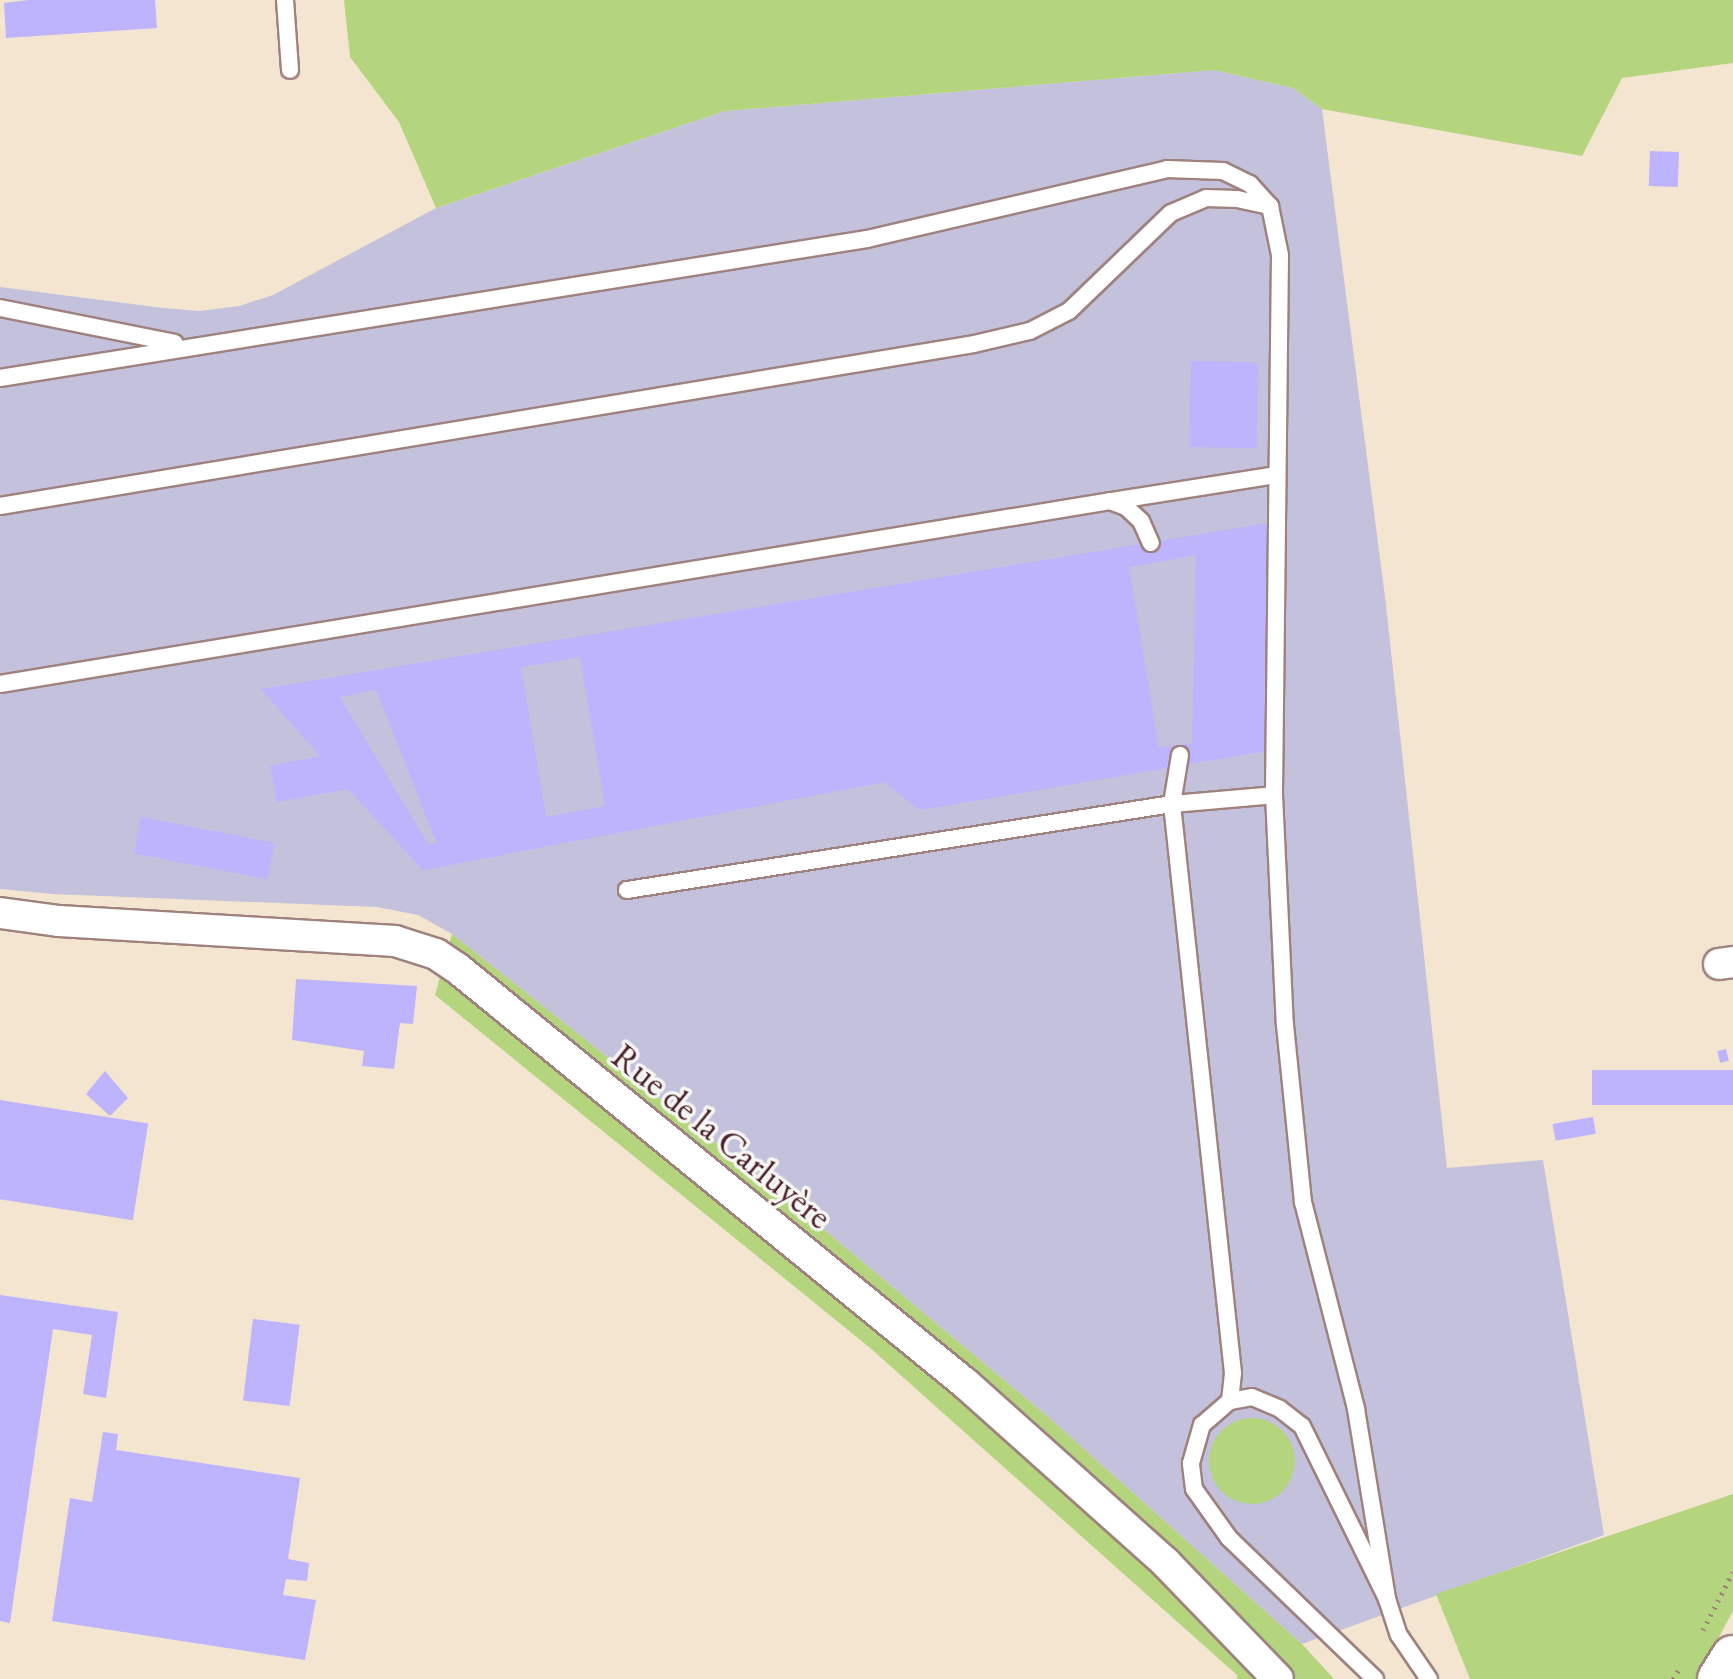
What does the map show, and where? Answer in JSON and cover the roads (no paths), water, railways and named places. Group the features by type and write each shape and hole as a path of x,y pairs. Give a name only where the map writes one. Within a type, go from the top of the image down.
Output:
{"street":[{"name":"Rue de la Carluyère","path":"0,913 59,921 395,941 436,954 966,1384 1166,1563 1278,1679"},
{"path":"1704,1667 1714,1650"}],"lane":[{"path":"285,0 290,70"},
{"path":"0,378 867,239 1167,169 1223,171 1250,184 1270,206 1280,255 1274,795 1285,1025 1303,1202 1356,1409 1387,1599"},
{"path":"0,506 974,344 1030,331 1069,311 1171,213 1206,198 1237,199 1270,206"},
{"path":"0,308 164,343 204,344"},
{"path":"0,684 1277,475"},
{"path":"1110,501 1126,507 1141,521 1151,543"},
{"path":"1180,755 1172,804 1233,1373 1230,1401"},
{"path":"627,890 1172,804 1274,795"},
{"path":"1375,1679 1229,1538 1194,1489 1191,1472 1193,1449 1202,1425 1230,1401 1252,1397 1280,1409 1302,1426 1387,1599 1399,1635 1429,1679"}]}
